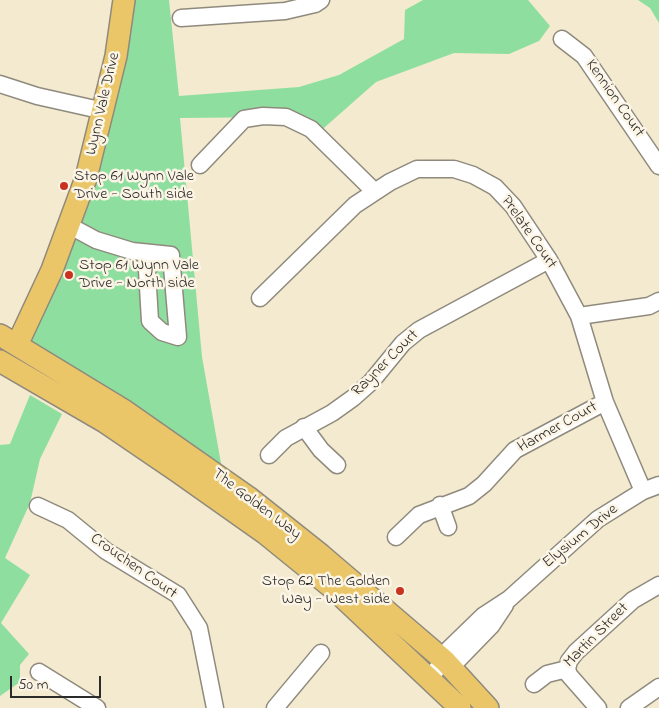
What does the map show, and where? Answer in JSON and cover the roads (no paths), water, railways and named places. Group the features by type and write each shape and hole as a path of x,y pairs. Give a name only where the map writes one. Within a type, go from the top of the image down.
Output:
{"main road":[{"name":"Wynn Vale Drive","path":"6,344 52,270 70,226 86,178 104,110 116,56 124,0"},
{"path":"6,344 28,377"},
{"name":"The Golden Way","path":"6,344 125,411 242,494 321,555 446,661 488,708"},
{"name":"The Golden Way","path":"0,362 134,442 266,534 336,590 460,708"}],"street":[{"path":"181,18 285,11 315,4 321,0"},
{"name":"Kennion Court","path":"562,39 584,56 659,166"},
{"path":"0,84 38,96 104,110"},
{"path":"200,165 244,119 263,116 286,116 311,129 374,192"},
{"name":"Prelate Court","path":"260,298 355,205 374,192 417,169 454,170 473,175 495,187 513,206 549,260 579,316 605,402 643,491"},
{"path":"70,226 96,240 132,251 171,255 178,337 162,332 150,321 146,253"},
{"name":"Rayner Court","path":"269,455 286,438 332,413 353,398 371,382 403,343 419,330 549,260"},
{"path":"579,316 648,306 659,301"},
{"name":"Harmer Court","path":"396,537 420,515 469,496 484,484 516,450 605,402"},
{"path":"304,427 321,450 337,466"},
{"name":"Elysium Drive","path":"429,677 446,661 458,660 491,626 509,599 598,519 643,491 659,484"},
{"name":"Crouchen Court","path":"38,506 68,520 106,551 178,596 199,628 215,708"},
{"path":"440,506 448,527"},
{"name":"Martin Street","path":"534,684 547,674 567,669 569,661 576,652 633,600 659,585"},
{"path":"275,708 321,653"},
{"path":"567,669 569,675 598,708"},
{"path":"39,672 97,708"},
{"path":"629,708 659,687"}],"place":[{"name":"Stop 61 Wynn Vale Drive - South side","path":"64,186"},
{"name":"Stop 61 Wynn Vale Drive - North side","path":"69,275"},
{"name":"Stop 62 The Golden Way - West side","path":"400,591"}]}
